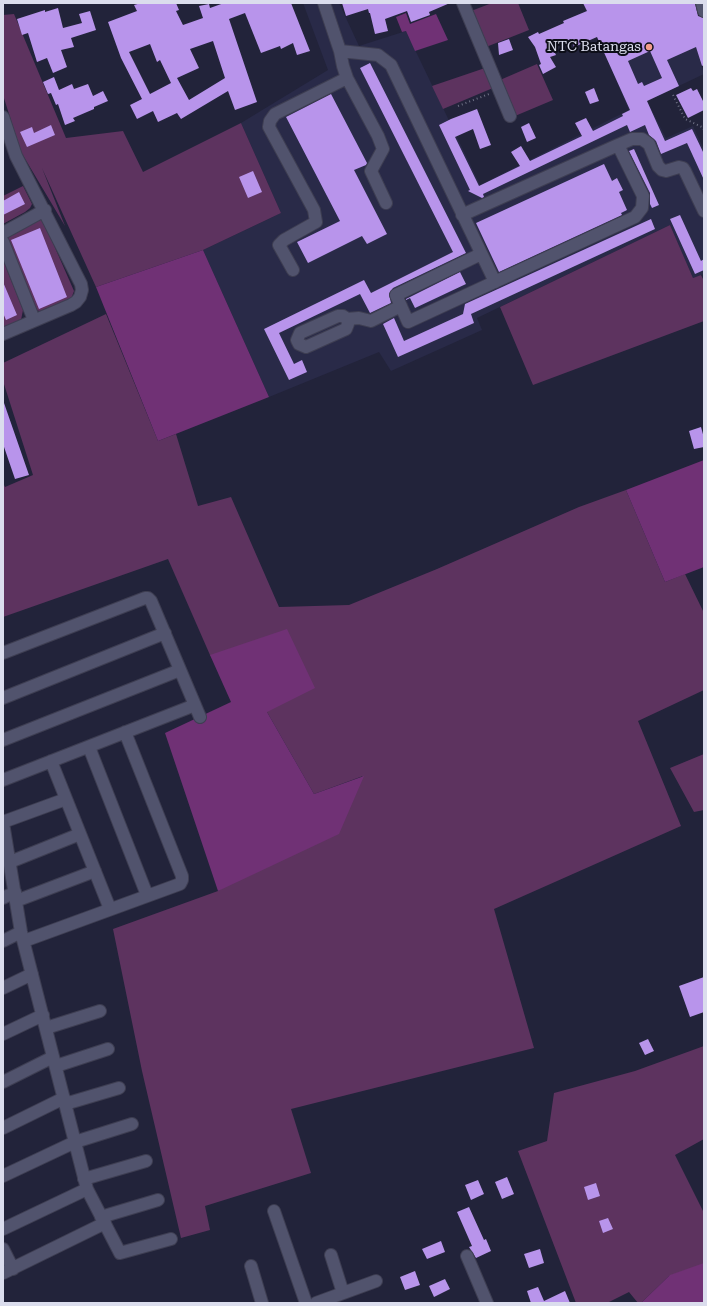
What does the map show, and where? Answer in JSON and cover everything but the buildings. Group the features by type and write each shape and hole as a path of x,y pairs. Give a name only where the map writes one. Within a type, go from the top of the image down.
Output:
{"street":[{"path":"324,3 340,51 347,78 381,142 383,149 371,171 386,202"},
{"path":"463,3 510,116"},
{"path":"702,3 704,11"},
{"path":"340,51 378,55 391,65 495,282"},
{"path":"293,270 279,246 284,240 316,222 314,210 269,127 270,121 275,114 347,78"},
{"path":"3,117 16,156 45,210 81,284 82,290 80,297 71,305 3,334"},
{"path":"462,215 632,138 642,139 649,144 658,166 662,170 666,171 679,166 683,168 704,211"},
{"path":"481,254 396,295 408,322 635,217 642,208 643,196 618,145"},
{"path":"3,233 45,210"},
{"path":"3,242 34,320"},
{"path":"347,319 359,318 370,320 401,306"},
{"path":"3,653 148,598 152,601 200,717"},
{"path":"3,698 165,633"},
{"path":"3,740 180,670"},
{"path":"3,780 195,705"},
{"path":"3,941 110,909 180,884 182,876 125,732"},
{"path":"89,747 147,896"},
{"path":"51,761 110,909"},
{"path":"66,799 3,823 5,850 10,862 23,936 86,1184 103,1220 120,1253 170,1240"},
{"path":"10,862 80,834"},
{"path":"3,898 15,897 95,871"},
{"path":"3,988 32,974"},
{"path":"46,1028 100,1012"},
{"path":"3,1034 42,1015"},
{"path":"3,1082 54,1061 108,1049"},
{"path":"3,1128 65,1101 119,1088"},
{"path":"3,1176 75,1142 132,1124"},
{"path":"3,1229 86,1184 146,1161"},
{"path":"3,1249 8,1271 103,1220 158,1200"},
{"path":"274,1211 306,1303"},
{"path":"330,1254 343,1293"},
{"path":"467,1256 487,1303"},
{"path":"250,1266 262,1303"},
{"path":"316,1303 376,1281"}],"path":[{"path":"458,106 499,90"},
{"path":"673,95 685,119 702,127 704,130"}],"shaded area":[{"path":"303,3 339,3 359,46 406,31 480,185 629,110 583,3 684,3 704,74 647,101 666,138 693,126 704,150 704,274 693,278 670,225 477,318 482,330 391,371 379,352 269,397 203,250 281,213 241,123 328,70"},
{"path":"492,3 518,3 529,30 486,47 471,11"},
{"path":"406,13 410,24 436,14 448,40 415,51 406,31 402,32 396,17"},
{"path":"14,14 66,138 123,131 143,172 241,123 281,213 203,250 96,287 42,168 65,226 21,152 3,95 3,15"},
{"path":"537,64 553,100 515,116 500,80"},
{"path":"485,68 493,88 443,109 432,86"},
{"path":"23,186 32,204 30,208 3,224 3,196"},
{"path":"42,218 74,291 71,299 40,311 35,310 5,239"},
{"path":"670,225 693,278 701,275 704,281 704,321 533,385 500,307"},
{"path":"203,250 269,397 158,441 96,287"},
{"path":"3,260 23,310 21,320 3,329"},
{"path":"106,314 158,441 176,434 198,506 231,497 279,607 349,605 437,569 579,507 626,490 665,582 685,574 704,613 704,690 638,721 681,826 494,909 534,1048 291,1109 311,1173 205,1206 210,1230 181,1238 142,1071 113,929 218,891 363,776 314,794 267,712 210,655 168,559 3,617 3,483 5,487 33,475 3,381 3,363"},
{"path":"704,460 704,567 665,582 626,490"},
{"path":"287,629 315,688 267,712 314,794 364,776 339,834 218,891 165,733 231,702 210,655"},
{"path":"704,754 704,810 694,812 670,768"},
{"path":"704,1046 704,1139 675,1155 704,1213 704,1264 669,1276 641,1303 638,1303 629,1292 607,1303 576,1303 518,1151 547,1141 554,1093 635,1071"},
{"path":"704,1263 704,1303 641,1303 670,1275"}],"place":[{"name":"NTC Batangas","path":"649,47"}]}
